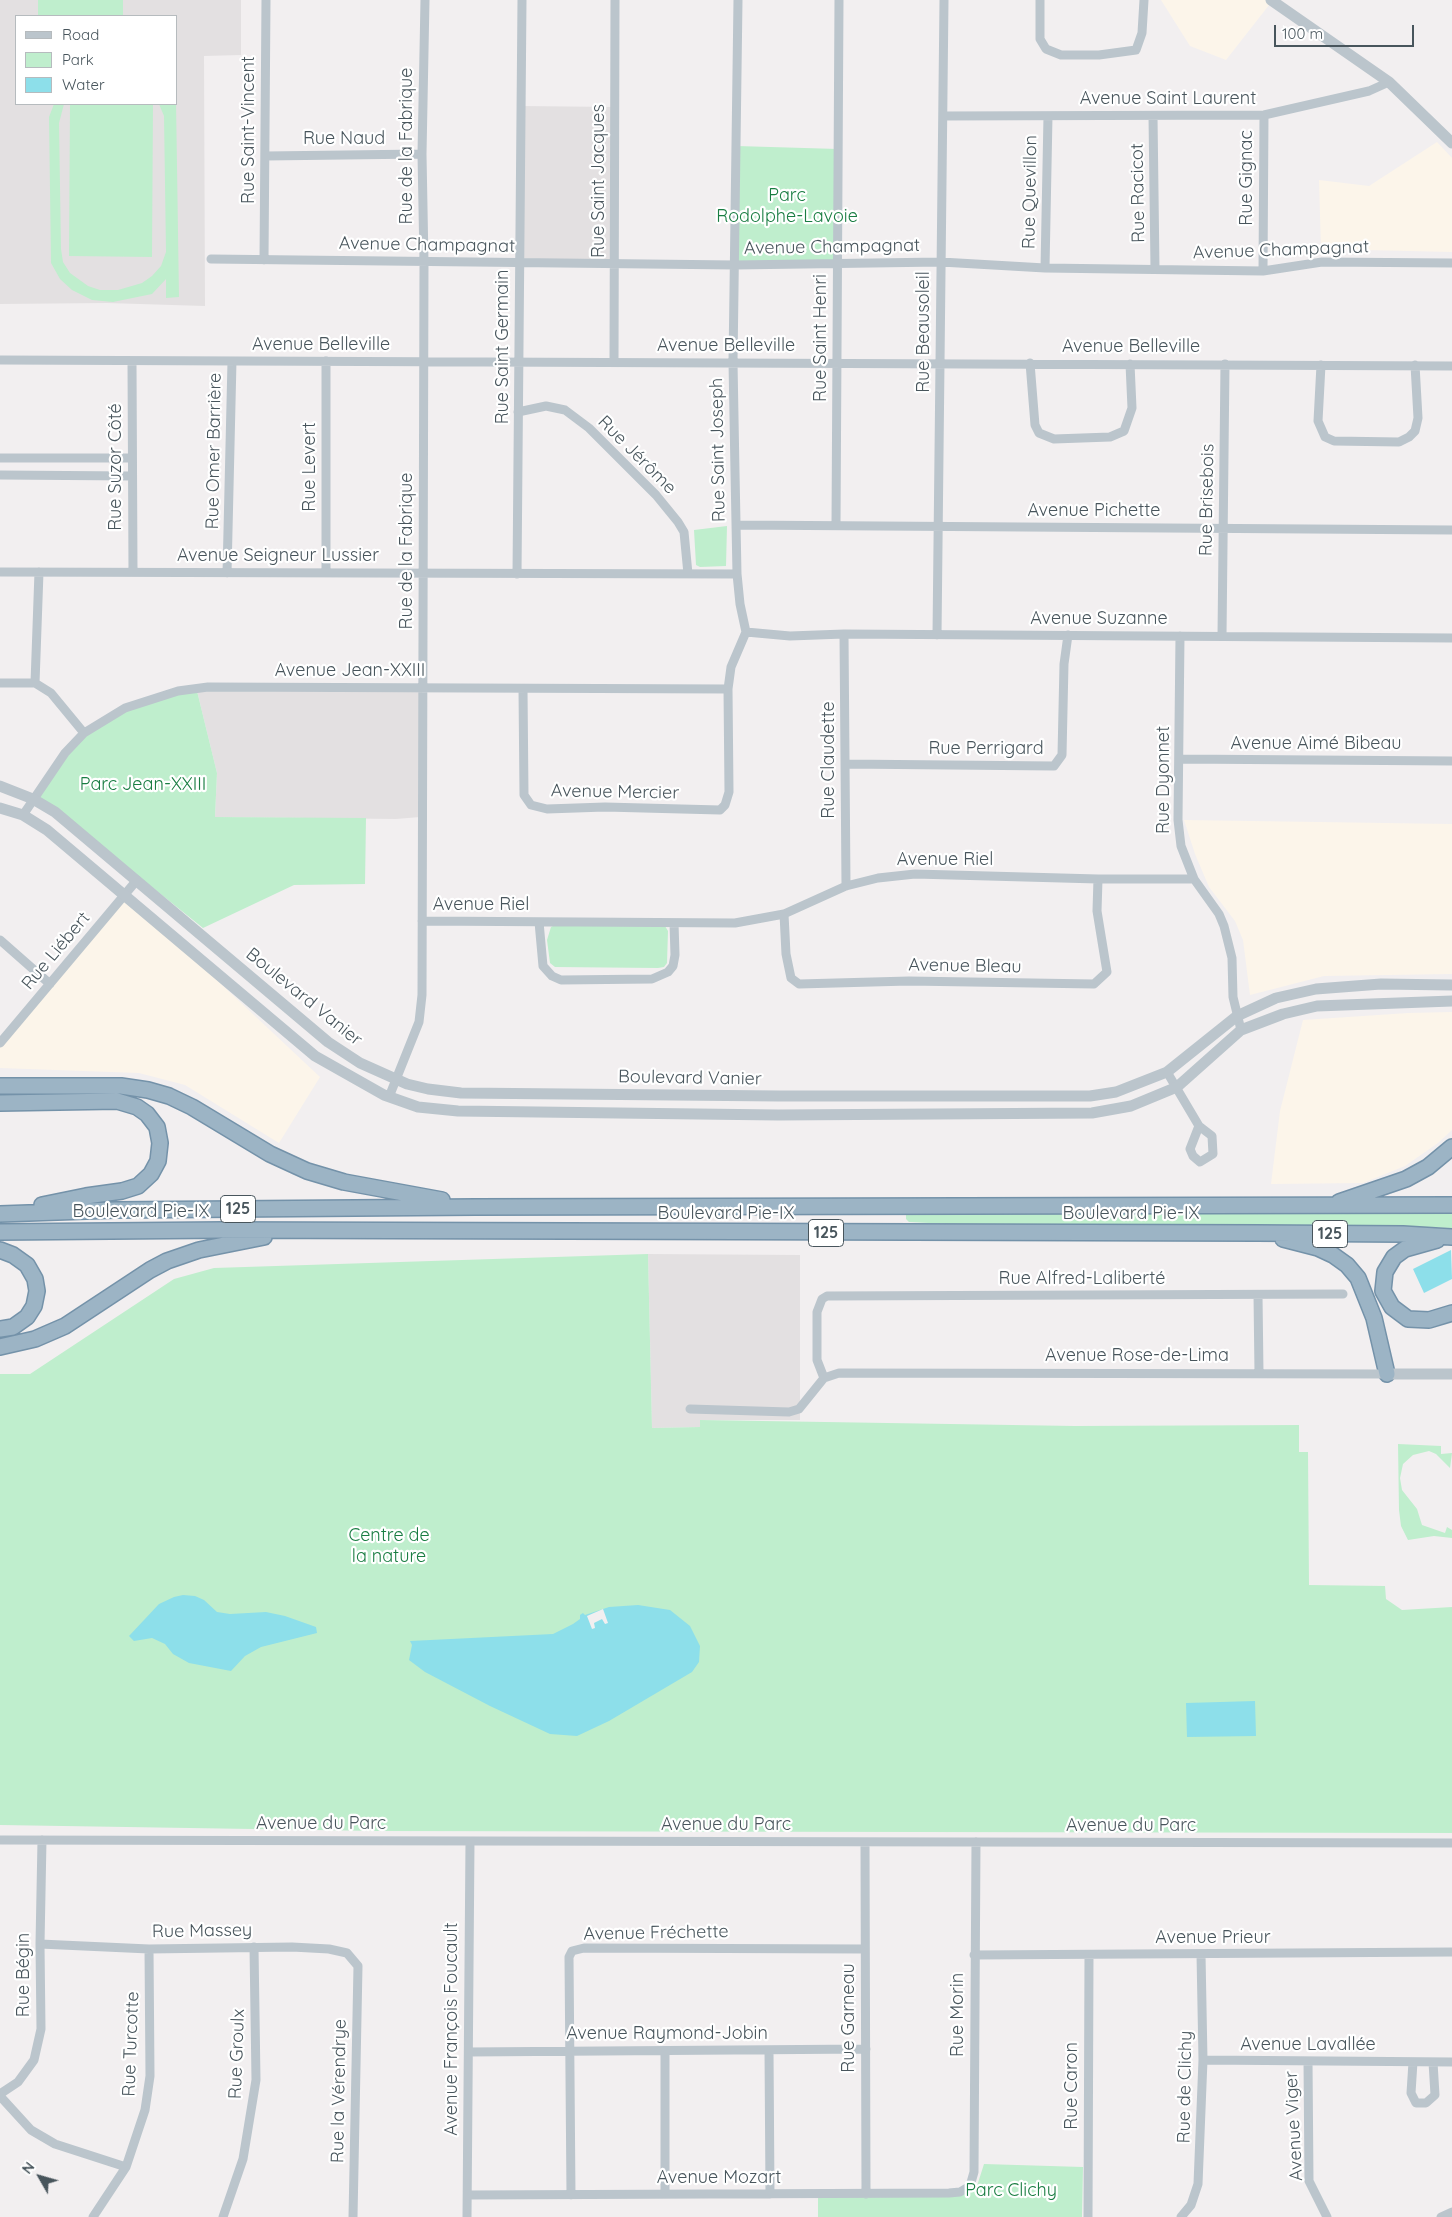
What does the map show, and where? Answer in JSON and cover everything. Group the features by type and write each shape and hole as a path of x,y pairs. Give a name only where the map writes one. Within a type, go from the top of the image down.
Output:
{"highway":[{"path":"0,1086 121,1086 153,1092 192,1107 270,1154 307,1171 344,1182 475,1207"},
{"path":"0,1103 94,1100 126,1102 137,1107 150,1118 158,1131 160,1143 160,1155 153,1171 144,1182 135,1188 1,1214"},
{"path":"1324,1206 1389,1187 1428,1167 1452,1147"},
{"name":"Boulevard Pie-IX","path":"1,1214 115,1210 475,1207 1452,1206"},
{"path":"0,1347 35,1339 60,1328 150,1270 176,1257 199,1250 292,1230"},
{"name":"Boulevard Pie-IX","path":"0,1232 292,1230 1257,1233 1403,1234 1449,1237"},
{"path":"1257,1233 1318,1248 1335,1256 1352,1271 1360,1281 1371,1306 1388,1374"},
{"path":"1449,1237 1399,1252 1386,1268 1383,1287 1392,1307 1408,1319 1429,1320 1452,1313"},
{"path":"0,1250 13,1255 27,1265 35,1279 37,1291 34,1306 27,1317 13,1326 0,1329"}],"street":[{"name":"Rue Saint-Vincent","path":"264,260 266,0"},
{"name":"Rue de la Fabrique","path":"389,1097 419,1022 422,995 424,262 422,154 425,0"},
{"name":"Rue Saint Germain","path":"517,574 522,0"},
{"name":"Rue Saint Jacques","path":"614,362 615,0"},
{"name":"Rue Saint Joseph","path":"738,0 733,362 737,574 740,604 746,632"},
{"name":"Rue Saint Henri","path":"836,526 840,0"},
{"name":"Rue Beausoleil","path":"937,635 944,0"},
{"path":"1040,0 1040,39 1046,49 1062,55 1099,55 1136,50 1142,33 1144,0"},
{"path":"1271,0 1389,82 1452,143"},
{"name":"Avenue Saint Laurent","path":"943,116 1264,115 1369,92 1389,82"},
{"name":"Rue Gignac","path":"1263,271 1264,115"},
{"name":"Rue Quevillon","path":"1045,268 1048,116"},
{"name":"Rue Racicot","path":"1153,116 1156,270"},
{"name":"Rue Naud","path":"266,156 422,154"},
{"name":"Avenue Champagnat","path":"211,259 735,265 941,262 1045,268 1263,271 1322,262 1452,263"},
{"name":"Avenue Belleville","path":"0,360 1452,366"},
{"name":"Rue Omer Barrière","path":"228,572 232,361"},
{"name":"Rue Levert","path":"326,361 326,573"},
{"name":"Rue Suzor Côté","path":"132,362 132,572"},
{"path":"1030,363 1035,425 1039,432 1054,439 1110,437 1124,431 1132,408 1130,364"},
{"name":"Rue Brisebois","path":"1222,636 1225,364"},
{"path":"1321,365 1318,421 1325,437 1334,441 1399,442 1409,437 1415,431 1418,418 1415,365"},
{"name":"Rue Jérôme","path":"518,412 546,406 565,410 590,428 656,495 678,522 684,532 688,574"},
{"path":"0,458 132,458"},
{"path":"0,475 132,476"},
{"name":"Avenue Pichette","path":"736,525 1452,530"},
{"name":"Avenue Seigneur Lussier","path":"0,572 737,574"},
{"path":"35,683 38,572"},
{"path":"728,689 731,667 746,632"},
{"name":"Avenue Suzanne","path":"746,632 790,636 844,634 1452,638"},
{"name":"Rue Claudette","path":"844,634 846,886"},
{"name":"Rue Perrigard","path":"845,764 1054,766 1062,755 1064,664 1068,635"},
{"name":"Rue Dyonnet","path":"1180,636 1178,820 1180,846 1194,879 1219,914 1224,926 1232,958 1233,997 1236,1016 1241,1030"},
{"path":"0,683 35,683 51,693 84,733"},
{"name":"Avenue Jean-XXIII","path":"23,815 64,753 84,733 125,708 178,692 208,687 728,689"},
{"name":"Avenue Mercier","path":"523,689 524,795 530,805 547,809 604,807 720,810 725,805 729,792 728,689"},
{"name":"Avenue Aimé Bibeau","path":"1180,759 1452,761"},
{"name":"Boulevard Vanier","path":"0,786 33,799 55,812 328,1042 360,1063 396,1079 428,1089 461,1093 770,1096 1090,1096 1116,1092 1167,1072 1236,1016 1276,998 1316,989 1381,984 1452,985"},
{"name":"Boulevard Vanier","path":"0,808 23,815 47,830 315,1056 349,1077 389,1097 418,1107 458,1111 778,1115 1092,1113 1131,1106 1176,1087 1241,1030 1284,1014 1317,1006 1452,1002"},
{"name":"Avenue Riel","path":"422,921 735,923 784,914 846,886 878,878 915,874 1098,879 1194,879"},
{"name":"Avenue Bleau","path":"784,914 786,954 791,978 799,984 909,981 1094,984 1107,972 1097,911 1098,879"},
{"name":"Rue Liébert","path":"0,1043 137,880"},
{"name":"Avenue Riel","path":"539,922 543,966 552,976 561,980 652,979 668,972 673,966 675,954 674,923"},
{"path":"0,940 50,984"},
{"path":"1167,1072 1199,1126"},
{"name":"Rue Alfred-Laliberté","path":"824,1378 817,1360 817,1312 822,1299 833,1295 1342,1294"},
{"path":"1258,1295 1259,1373"},
{"name":"Avenue Rose-de-Lima","path":"824,1378 839,1373 1452,1374"},
{"path":"690,1409 790,1412 799,1409 824,1378"},
{"name":"Avenue du Parc","path":"0,1840 1452,1843"},
{"name":"Rue Bégin","path":"0,2095 18,2082 34,2060 41,2029 42,1840"},
{"name":"Avenue François Foucault","path":"467,2217 470,1841"},
{"name":"Rue Garneau","path":"865,1842 866,2194"},
{"name":"Rue Morin","path":"970,2186 974,2172 976,1842"},
{"name":"Rue Massey","path":"40,1944 149,1948 254,1947 329,1949 347,1953 358,1966"},
{"name":"Rue Groulx","path":"223,2217 243,2159 256,2080 254,1947"},
{"name":"Rue Turcotte","path":"93,2217 126,2167 145,2110 150,2076 149,1948"},
{"name":"Avenue Fréchette","path":"571,2195 568,1958 572,1951 584,1948 865,1949"},
{"name":"Avenue Prieur","path":"974,1956 1452,1952"},
{"name":"Rue de Clichy","path":"1181,2217 1191,2205 1198,2184 1203,2060 1201,1954"},
{"name":"Rue Caron","path":"1088,2217 1089,1955"},
{"name":"Rue la Vérendrye","path":"353,2217 358,1966"},
{"name":"Avenue Raymond-Jobin","path":"469,2052 866,2049"},
{"path":"769,2050 770,2194"},
{"path":"666,2051 666,2194"},
{"name":"Avenue Lavallée","path":"1203,2060 1452,2062"},
{"name":"Avenue Viger","path":"1308,2061 1309,2181 1327,2217"},
{"path":"1413,2062 1411,2093 1416,2103 1426,2104 1435,2094 1433,2062"},
{"path":"0,2095 32,2130 55,2144 126,2167"},
{"name":"Avenue Mozart","path":"468,2195 949,2194 960,2192 970,2186"},
{"path":"1440,2217 1452,2212"}],"shaded area":[{"path":"0,0 241,0 241,55 204,56 205,306 107,303 0,304"},
{"path":"1161,0 1273,0 1226,60 1190,46"},
{"path":"521,106 615,107 615,264 520,263"},
{"path":"1437,142 1452,158 1452,252 1321,249 1319,180 1369,186"},
{"path":"422,689 420,817 396,819 215,817 217,773 197,691"},
{"path":"1184,820 1452,824 1452,974 1324,976 1250,995 1243,940 1235,921 1209,887 1195,854"},
{"path":"125,894 320,1077 279,1143 185,1085 139,1073 0,1068 0,1043"},
{"path":"1452,1012 1452,1130 1438,1143 1405,1166 1363,1183 1271,1184 1280,1111 1303,1020"},
{"path":"648,1254 800,1255 800,1420 700,1420 700,1427 652,1428"}],"green space":[{"path":"38,0 123,0 123,15 38,15"},
{"path":"54,105 64,105 59,123 61,249 63,262 70,273 88,286 100,290 118,290 142,283 161,266 166,252 164,116 159,105 176,105 179,297 166,298 166,279 152,294 113,302 92,300 72,290 60,279 51,263 49,117"},
{"path":"70,105 153,105 152,257 69,256"},
{"name":"Parc Rodolphe-Lavoie","path":"737,146 838,149 838,263 735,265"},
{"path":"727,526 726,566 700,567 696,565 694,530"},
{"name":"Parc Jean-XXIII","path":"197,691 217,773 215,817 366,818 365,884 294,885 203,928 37,795 62,758 86,734 125,709 177,692"},
{"path":"557,924 665,926 668,931 667,963 664,967 658,968 555,967 550,963 547,940 551,927"},
{"path":"1452,1212 1452,1228 967,1225 909,1222 906,1219 906,1215 911,1213"},
{"name":"Centre de la nature","path":"648,1254 652,1428 700,1427 700,1420 1075,1426 1299,1425 1299,1452 1308,1452 1309,1585 1385,1586 1386,1599 1402,1610 1452,1607 1452,1833 379,1831 0,1825 0,1374 30,1374 174,1279 214,1268"},
{"path":"1398,1444 1441,1446 1441,1454 1452,1453 1450,1468 1436,1454 1429,1451 1413,1455 1403,1464 1400,1478 1402,1490 1417,1509 1422,1525 1445,1533 1447,1527 1452,1530 1452,1538 1434,1536 1408,1540 1401,1526 1399,1510"},
{"name":"Parc Clichy","path":"984,2164 1083,2167 1082,2217 818,2217 818,2196 969,2191 977,2186"}],"water":[{"path":"1451,1250 1452,1279 1424,1293 1413,1269"},
{"path":"183,1595 195,1596 204,1600 217,1612 230,1614 266,1612 285,1616 316,1627 317,1633 261,1647 245,1656 231,1671 189,1663 173,1654 165,1644 152,1638 134,1641 129,1636 159,1604"},
{"path":"638,1605 670,1610 690,1626 700,1646 699,1662 692,1672 609,1721 577,1736 550,1734 490,1706 425,1672 409,1660 412,1645 410,1641 553,1634 573,1624 580,1619 580,1615 583,1613 585,1615 609,1607"},
{"path":"1255,1701 1256,1736 1187,1737 1186,1703"}],"pier":[{"path":"603,1609 608,1623 605,1624 602,1619 594,1623 595,1628 592,1629 587,1616"}]}
